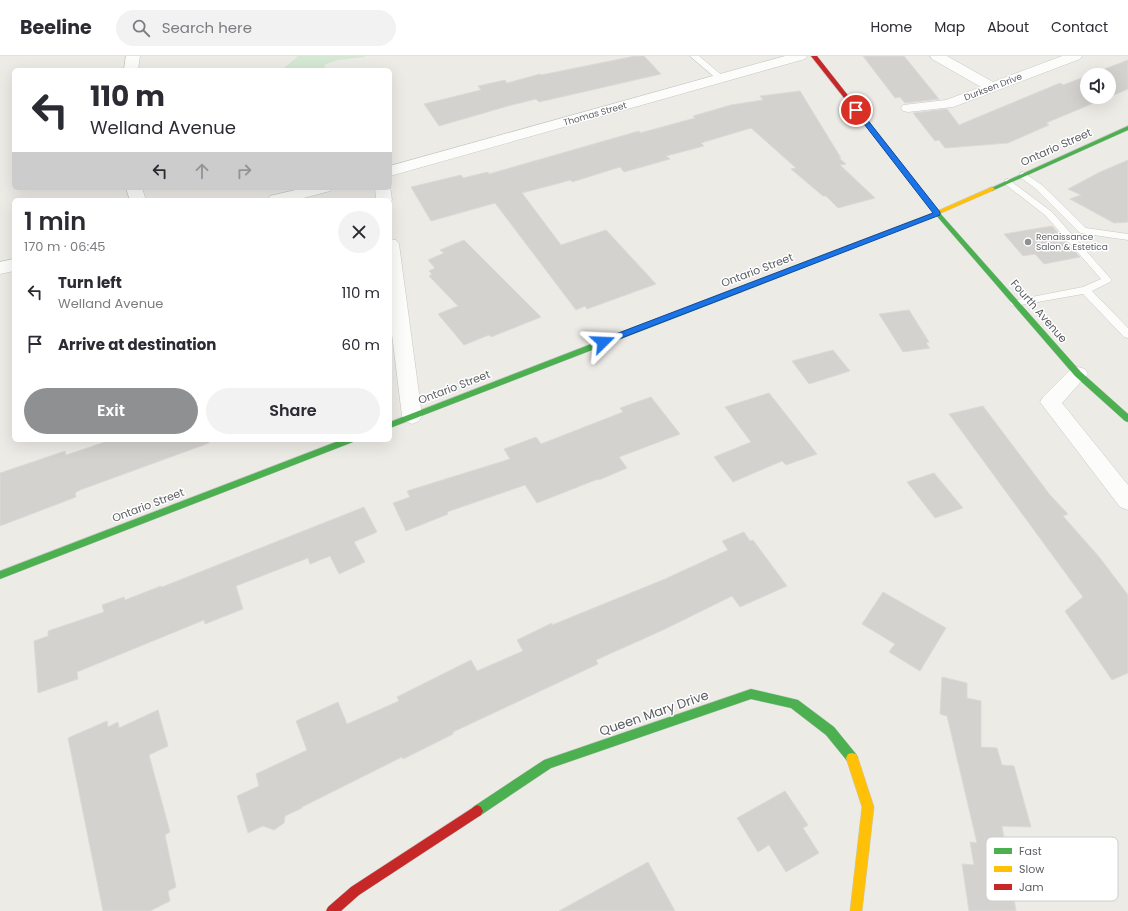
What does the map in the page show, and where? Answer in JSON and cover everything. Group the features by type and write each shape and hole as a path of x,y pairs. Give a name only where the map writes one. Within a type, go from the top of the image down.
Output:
{"main road":[{"name":"Fourth Avenue","path":"814,56 937,214 1078,374 1128,419"},
{"name":"Ontario Street","path":"392,423 937,214 1128,128"},
{"name":"Ontario Street","path":"0,575 345,442"},
{"name":"Queen Mary Drive","path":"332,911 355,891 548,764 751,694 794,704 830,731 853,759 868,807 856,911"}],"street":[{"path":"131,68 133,56"},
{"name":"Thomas Street","path":"392,170 800,56"},
{"path":"937,56 992,88"},
{"name":"Durksen Drive","path":"908,108 948,104 1075,56"},
{"path":"284,198 316,190"},
{"path":"392,260 412,416"},
{"path":"0,268 12,265"},
{"path":"1078,374 1050,402 1128,500"}],"lane":[{"path":"694,56 722,78"},
{"path":"1023,176 1039,188 1083,231 1128,237"},
{"path":"1008,182 1049,214 1107,280 1085,290 1015,303"},
{"path":"1085,290 1128,334"}],"green space":[{"path":"298,56 365,56 337,60 324,65 325,68 284,68"}],"building":[{"path":"635,56 644,56 661,74 539,102 536,99 439,126 424,104 481,90 478,86 505,80 507,83 540,74"},
{"path":"863,56 904,56 939,99 905,103 900,97 895,98"},
{"path":"1128,60 1128,89 1116,94 1116,68 1107,68"},
{"path":"1080,79 1080,104 1091,104 1046,123 1049,125 1008,143 945,148 939,140 935,141 913,113 947,109 959,125 1060,83 1063,85"},
{"path":"800,91 841,158 839,158 846,164 840,165 875,198 838,208 826,196 823,196 791,169 796,168 751,128 701,143 704,146 666,156 670,159 624,172 620,167 572,182 571,180 522,193 561,245 606,230 656,284 587,309 585,306 576,310 495,203 431,221 411,187 461,175 463,178 488,172 489,174 639,131 640,133 695,118 693,116 731,105 763,100 760,96"},
{"path":"1128,160 1128,222 1114,223 1070,199 1081,195 1068,189 1100,172"},
{"path":"1052,226 1080,257 1044,264 1035,254 1023,256 1004,234"},
{"path":"464,240 541,317 491,337 489,335 464,345 438,314 458,306 429,276 432,274 429,271 435,268 428,260 444,253 440,250"},
{"path":"909,310 929,342 926,343 930,348 903,352 879,314"},
{"path":"833,350 850,371 809,384 792,361"},
{"path":"769,393 817,454 786,465 782,461 733,482 714,457 751,442 725,407"},
{"path":"651,397 680,434 619,457 627,468 537,503 525,485 447,512 448,514 406,531 393,503 410,497 407,491 510,459 504,449 536,437 541,444 623,412 620,408"},
{"path":"983,406 1050,495 1068,514 1063,516 1100,558 1128,595 1128,673 1112,680 1065,611 1083,597 949,414"},
{"path":"105,442 209,443 80,490 75,493 76,497 0,526 0,473 65,451 66,455"},
{"path":"934,473 963,508 935,518 907,482"},
{"path":"364,507 377,532 354,542 365,562 339,574 330,556 310,564 308,558 236,586 243,609 205,624 204,620 77,672 78,679 38,693 34,641 48,636 48,631 104,612 102,605 124,597 125,600 161,586 162,587"},
{"path":"744,532 750,541 753,540 787,586 740,607 732,596 663,630 596,660 598,664 453,732 453,734 403,759 402,757 302,807 285,816 284,823 274,830 263,826 248,833 237,796 259,786 256,774 307,750 296,721 338,702 347,724 399,701 397,697 471,660 477,671 523,651 517,640 552,623 552,625 665,579 728,550 722,541"},
{"path":"883,592 946,628 920,671 889,652 895,644 862,624"},
{"path":"942,677 967,683 967,698 981,701 981,747 997,748 1002,765 1014,766 1031,827 1002,826 1004,837 986,837 986,901 1014,901 1016,911 969,911 962,864 974,865 970,842 977,843 947,716 940,714"},
{"path":"158,710 168,746 149,755 170,832 165,835 176,887 168,891 170,901 150,911 103,911 68,738 107,721 108,727 118,722 119,728"},
{"path":"785,791 808,825 803,828 819,853 786,872 769,845 758,852 737,818"},
{"path":"648,862 675,911 559,911"}],"traffic: fast":[{"path":"992,189 1128,128"},
{"path":"907,174 937,213 1078,374 1128,419"},
{"path":"392,424 739,290"},
{"path":"0,575 345,442"},
{"path":"477,811 548,764 751,694 794,704 830,731 852,758"}],"traffic: slow":[{"path":"739,290 937,213 992,189"},
{"path":"852,758 868,807 856,911"}],"traffic: jam":[{"path":"814,56 907,174"},
{"path":"332,911 355,891 477,811"}],"place":[{"name":"Renaissance Salon & Estetica","path":"1028,242"}],"route":[{"path":"603,342 937,214 856,110"}]}
